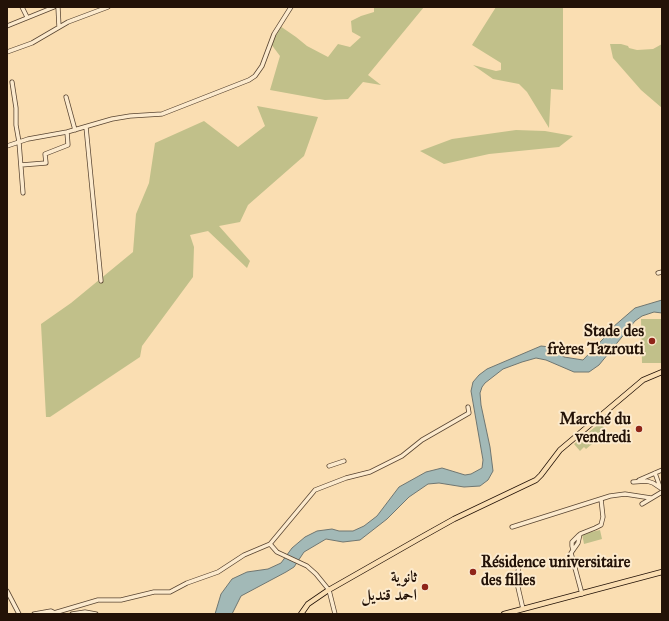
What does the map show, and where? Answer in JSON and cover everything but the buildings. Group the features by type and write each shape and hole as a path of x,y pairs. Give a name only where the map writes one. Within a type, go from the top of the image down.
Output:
{"main road":[{"path":"301,614 308,604 329,590 454,519 536,480 560,450 644,380 662,372"},
{"path":"506,614 662,572"}],"street":[{"path":"22,7 27,17"},
{"path":"7,26 54,7"},
{"path":"58,7 59,27"},
{"path":"7,52 32,42 78,18 108,7"},
{"path":"7,146 75,130 117,118 162,114 249,80 255,76 262,66 274,34 291,7"},
{"path":"12,82 17,117 16,125 19,142 23,193"},
{"path":"66,97 75,130"},
{"path":"86,127 101,281"},
{"path":"21,165 46,163 45,154 68,145 67,132"},
{"path":"34,614 51,611 55,613 98,600 121,600 154,592 170,592 187,583 218,572 244,555 270,544 315,490 346,478 370,472 402,456 422,440 469,413 468,407"},
{"path":"329,466 344,461"},
{"path":"633,482 639,481 662,470"},
{"path":"655,474 661,489"},
{"path":"639,481 653,483 661,489"},
{"path":"642,504 661,489"},
{"path":"512,527 601,499 625,494 651,498"},
{"path":"582,594 572,555 572,542 580,533 601,525 603,517 601,499"},
{"path":"573,550 578,543 579,535"},
{"path":"270,544 277,552 307,566 329,590 335,614"},
{"path":"519,562 517,583 523,609"},
{"path":"7,591 19,614"},
{"path":"72,614 85,612 96,614"}],"shaded area":[{"path":"374,7 424,7 368,75 381,85 363,82 348,99 325,100 270,90 280,56 271,44 280,26 307,46 328,57 338,44 350,47 361,37 352,32 351,21 374,12"},
{"path":"496,7 563,7 563,90 551,89 549,128 527,92 519,84 493,79 473,65 496,71 501,70 501,63 472,45"},
{"path":"610,44 621,44 637,50 653,49 662,44 662,108 641,90 613,58"},
{"path":"257,106 318,117 304,156 248,205 240,222 219,226 250,261 247,268 208,231 190,235 194,247 193,277 142,346 140,357 50,417 46,417 41,324 71,303 133,252 136,214 149,183 155,143 204,121 238,147 265,126"},
{"path":"516,130 545,131 573,136 559,147 489,154 444,164 420,151 452,139"},
{"name":"Stade des frères Tazrouti","path":"641,319 662,319 662,363 642,363"},
{"path":"600,423 610,435 604,441 598,435 596,438 597,440 586,449 584,447 580,451 574,444"},
{"path":"600,530 602,539 584,544 582,534"}],"water":[{"path":"662,300 662,313 654,312 642,316 635,321 599,365 589,372 574,372 546,360 536,358 503,369 485,383 480,393 481,405 490,447 493,471 488,480 480,486 464,487 439,483 428,484 409,497 387,519 360,540 343,542 326,539 304,552 294,567 241,596 232,614 215,614 221,594 232,579 247,572 268,569 281,563 292,548 305,537 317,531 332,529 339,531 353,531 364,526 377,516 399,487 426,472 442,468 465,475 471,474 482,468 483,460 471,391 473,382 487,369 541,346 550,347 564,357 583,360 613,327 635,308"}],"place":[{"name":"Stade des frères Tazrouti","path":"652,341"},
{"name":"Marché du vendredi","path":"639,429"},
{"name":"Résidence universitaire des filles","path":"473,572"},
{"name":"ثانوية احمد قنديل","path":"425,587"}]}
